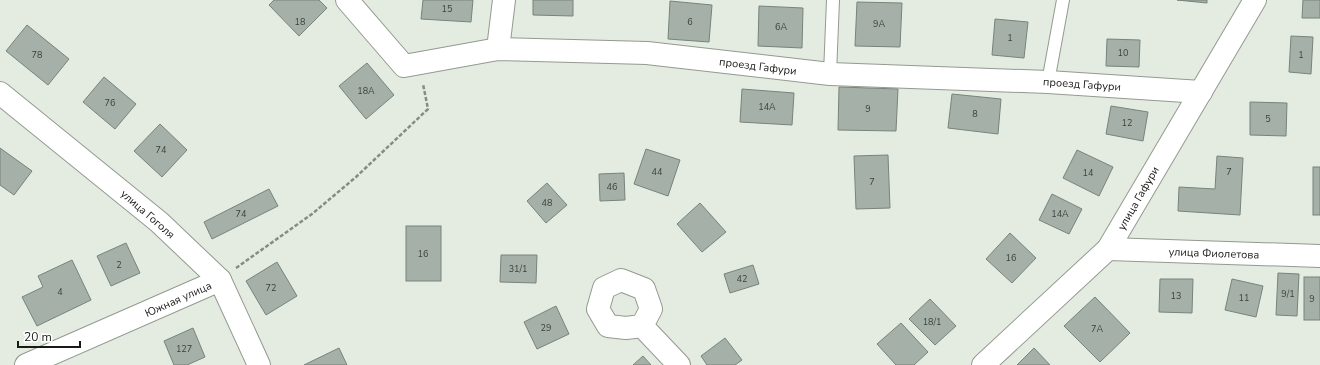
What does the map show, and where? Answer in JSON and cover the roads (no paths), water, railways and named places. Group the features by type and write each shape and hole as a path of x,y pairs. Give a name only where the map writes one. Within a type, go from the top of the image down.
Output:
{"street":[{"name":"проезд Гафури","path":"347,0 404,66 498,49 647,53 830,74 1048,82 1201,92"},
{"path":"498,49 504,0"},
{"name":"улица Гафури","path":"983,365 1108,250 1255,0"},
{"name":"улица Гоголя","path":"0,93 159,222 220,280 258,365"},
{"name":"улица Фиолетова","path":"1108,250 1320,256"},
{"name":"Южная улица","path":"26,365 220,280"},
{"path":"642,326 679,365"}],"lane":[{"path":"830,74 833,0"},
{"path":"1048,82 1063,0"}]}
